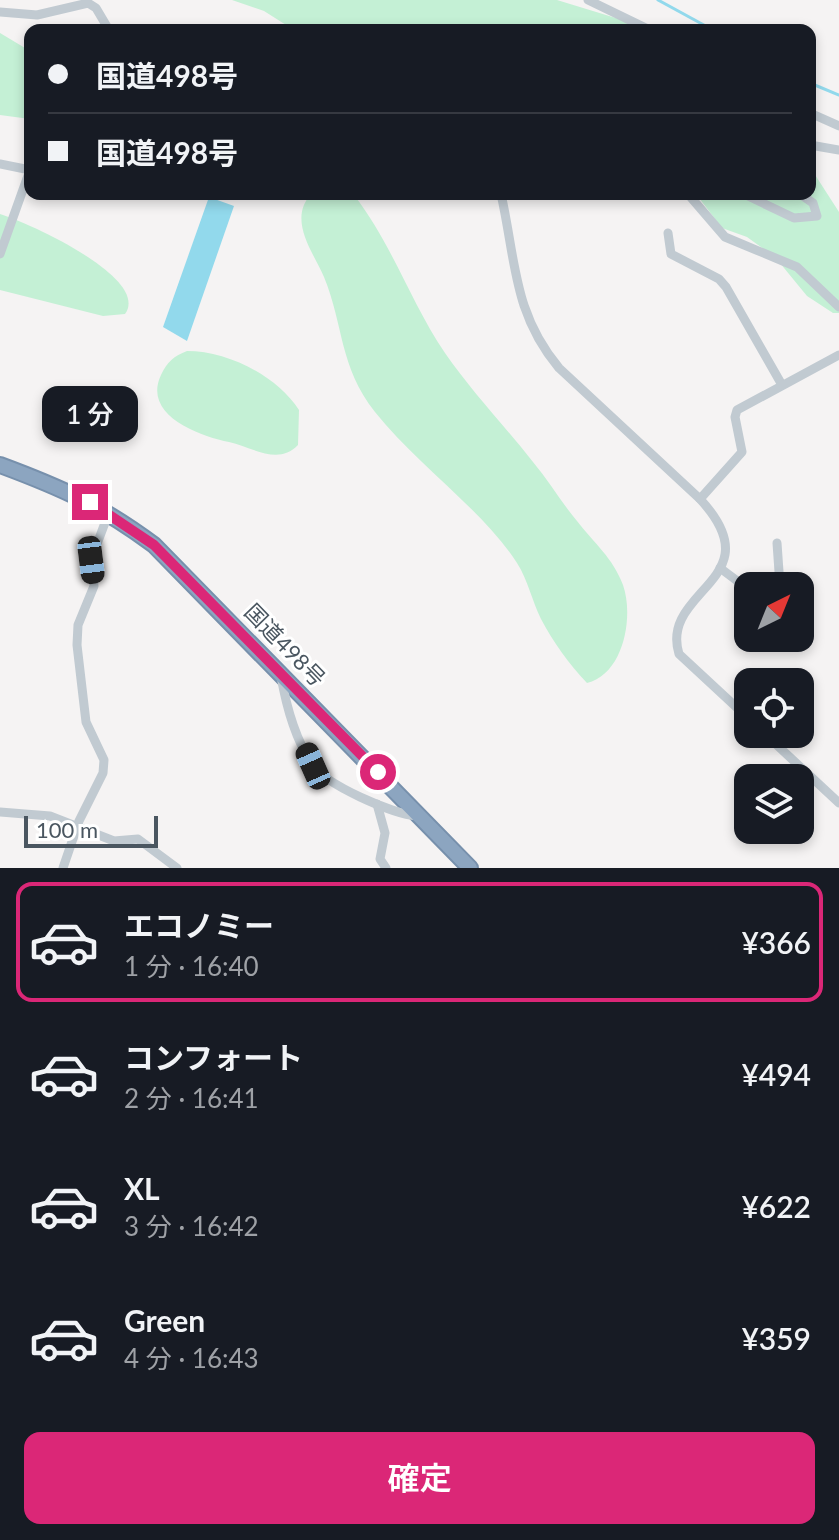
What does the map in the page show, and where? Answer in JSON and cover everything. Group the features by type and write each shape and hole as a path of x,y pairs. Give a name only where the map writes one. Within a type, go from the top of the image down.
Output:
{"highway":[{"name":"国道498号","path":"0,465 71,491 109,512 154,545 470,868"}],"street":[{"path":"588,0 638,24"},
{"path":"0,12 37,15 88,3 96,8 105,24"},
{"path":"816,116 839,126"},
{"path":"816,146 839,150"},
{"path":"0,164 24,169"},
{"path":"0,254 24,187"},
{"path":"502,200 522,308 539,344 559,368 700,499 719,519 725,532 726,551 720,568 676,627 675,642 679,654 734,705"},
{"path":"693,200 725,237 797,267 839,307"},
{"path":"756,200 794,218 817,216 813,203 809,200"},
{"path":"668,233 671,254 719,279 726,287 782,385"},
{"path":"700,499 742,452 735,417 737,410 839,355"},
{"path":"63,868 99,788 104,760 86,722 78,625 94,586 91,560 109,512"},
{"path":"777,543 779,572"},
{"path":"720,568 734,578"},
{"path":"281,673 285,697 313,766 332,781 377,804 421,816"},
{"path":"780,748 839,803"},
{"path":"377,804 385,833 380,859 386,868"},
{"path":"0,812 50,816 114,841 138,839 177,868"}],"green space":[{"path":"232,0 557,0 635,24 285,24 264,11"},
{"path":"0,33 24,47 24,118 0,115"},
{"path":"816,176 839,212 839,313 833,313 807,296 775,257 747,237 722,228 701,200 816,200"},
{"path":"307,200 357,200 445,353 614,567 626,598 626,627 618,656 600,677 587,683 574,668 546,628 521,570 503,544 392,431 363,395 348,362 324,277 304,235 304,204"},
{"path":"0,214 58,240 104,269 120,284 128,300 125,314 103,316 0,290"},
{"path":"187,351 219,355 235,361 278,386 299,410 298,445 282,454 265,453 203,435 166,412 159,402 157,389 161,375 168,363"}],"water":[{"path":"208,200 234,206 187,341 163,327"}],"waterway":[{"path":"658,0 702,24"},
{"path":"816,85 839,95"}],"route":[{"path":"90,502 154,545 378,772"}]}
